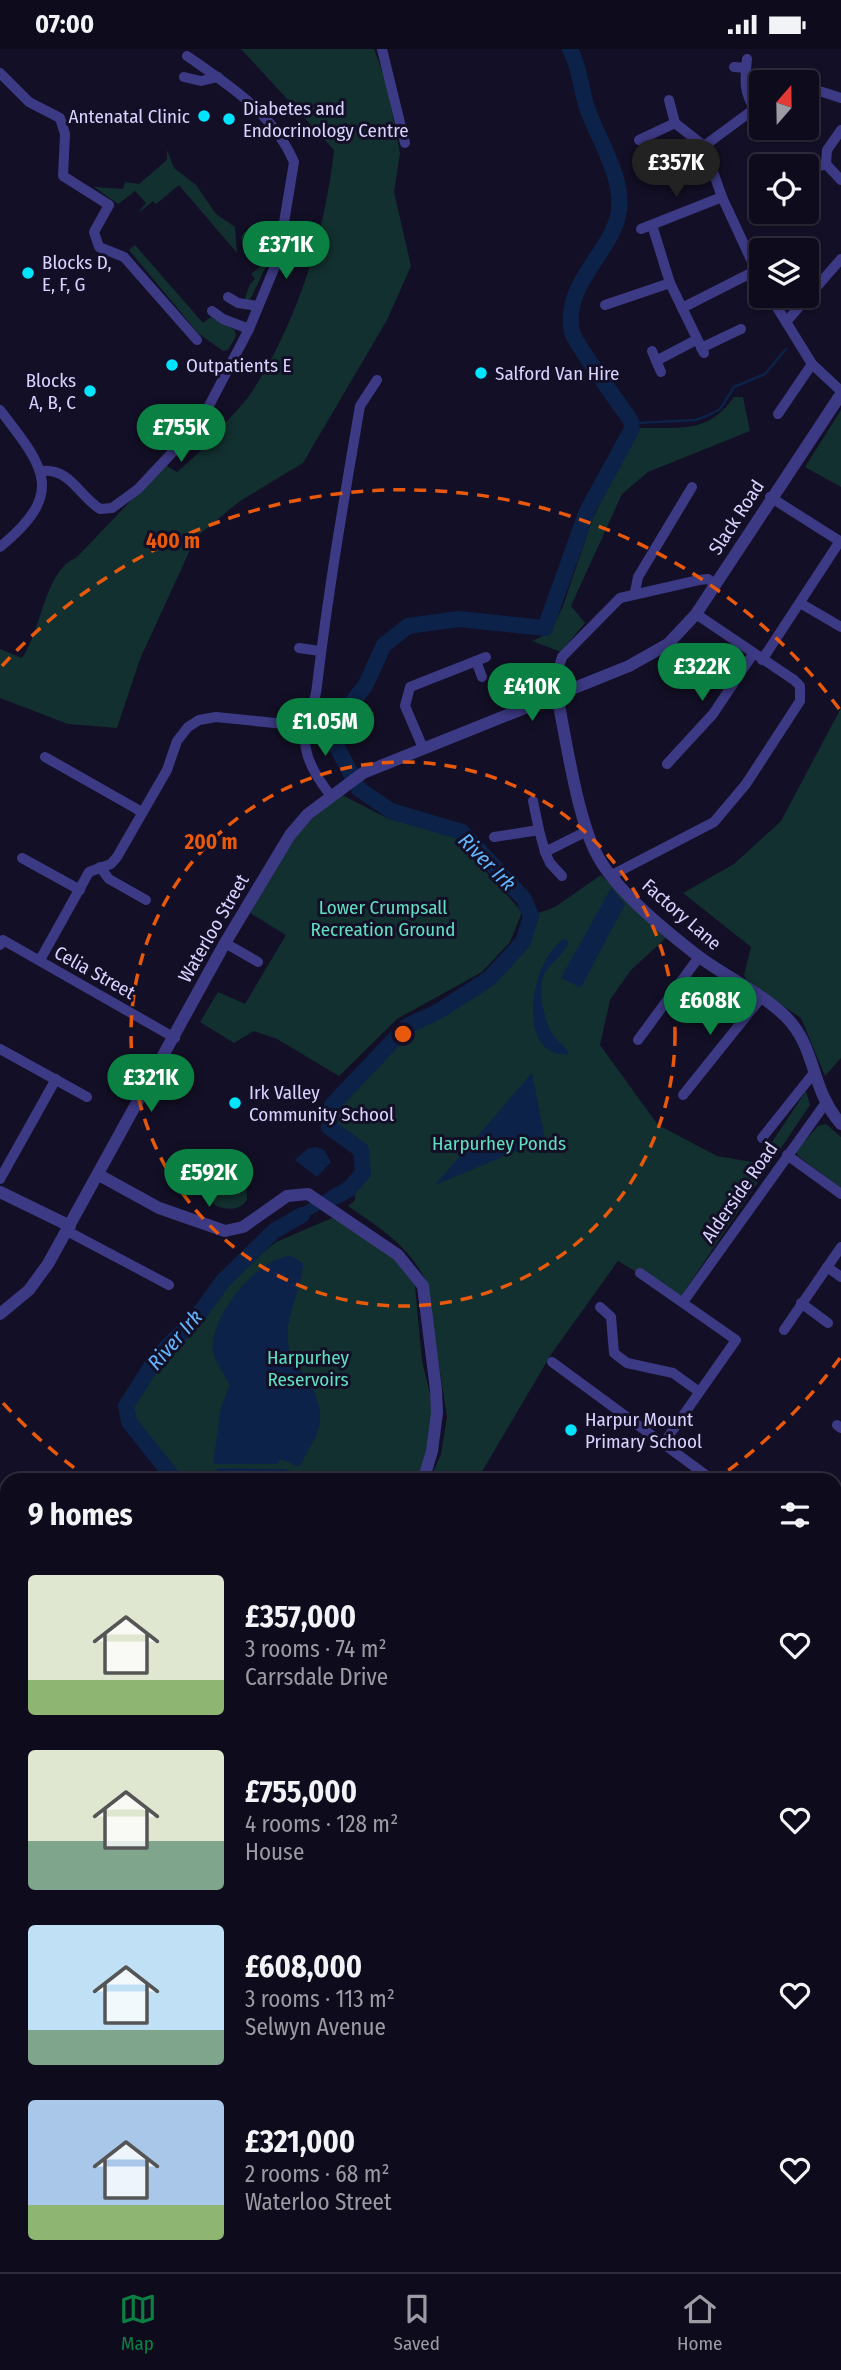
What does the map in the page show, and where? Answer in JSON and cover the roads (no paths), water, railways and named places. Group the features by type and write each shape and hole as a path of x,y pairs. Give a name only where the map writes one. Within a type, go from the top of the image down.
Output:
{"street":[{"path":"382,49 405,143"},
{"path":"42,471 50,470 66,476 95,505 107,509 119,505 138,489 201,423 249,329 280,254 294,162 278,131 252,104 187,56"},
{"path":"734,67 747,64 746,97 749,99"},
{"path":"0,73 29,102 60,118 65,134 63,176 105,200 108,210 96,225 96,243 108,253 124,257 197,340"},
{"path":"184,77 201,81 218,78"},
{"path":"819,91 841,98"},
{"path":"670,100 675,123 704,146 722,197 749,258"},
{"path":"704,146 749,113"},
{"path":"639,140 675,123"},
{"path":"841,131 827,150 826,164 841,180"},
{"path":"819,166 826,164"},
{"path":"700,347 647,227 722,197"},
{"path":"786,322 841,259"},
{"path":"682,308 749,274"},
{"path":"605,305 617,296 670,283"},
{"path":"228,297 238,303 258,306"},
{"path":"777,308 812,364 841,393"},
{"path":"212,310 223,319 249,329"},
{"path":"661,372 654,356 700,347 741,329"},
{"path":"778,414 812,364"},
{"path":"331,796 312,765 306,749 304,726 317,690 320,651 360,405 377,380"},
{"name":"Slack Road","path":"559,694 557,673 562,657 612,605 635,592 703,579 715,584 841,393"},
{"path":"0,409 31,450 42,471 41,498 37,511 0,547"},
{"path":"635,592 638,577 692,487"},
{"path":"667,764 713,714 800,603 841,542 771,497"},
{"name":"Waterloo Street","path":"0,1314 39,1279 175,1038 225,943 290,835 308,814 363,773 648,657 667,644 696,614 715,584"},
{"path":"800,603 841,627"},
{"path":"612,876 714,822 746,784 802,693 794,680 696,614"},
{"path":"299,648 320,651"},
{"path":"423,748 405,706 410,687 481,659 482,677"},
{"name":"Factory Lane","path":"559,694 587,831 597,855 612,876 661,925 699,957 784,1014 798,1030 809,1054 813,1074 825,1104 841,1124"},
{"path":"40,960 89,872 114,862 167,771 181,735 199,720 216,717 304,726"},
{"path":"45,757 142,812"},
{"path":"533,801 545,852 550,863 562,876"},
{"path":"494,837 538,830"},
{"path":"545,852 587,831"},
{"path":"22,857 80,890"},
{"path":"100,867 109,879 146,900"},
{"name":"Celia Street","path":"1,941 40,960 175,1038"},
{"path":"225,943 258,961"},
{"path":"638,1040 699,957"},
{"path":"683,1095 760,999"},
{"path":"0,1049 87,1097"},
{"path":"762,1138 813,1074"},
{"path":"0,1179 56,1079"},
{"name":"Alderside Road","path":"682,1302 825,1104"},
{"path":"787,1155 841,1195"},
{"path":"99,1175 159,1208 225,1231 243,1227 287,1196 308,1194 398,1255 422,1286 437,1413 432,1451 425,1473"},
{"path":"0,1192 169,1285"},
{"path":"784,1330 841,1247"},
{"path":"827,1267 841,1277"},
{"path":"640,1273 736,1340 663,1444"},
{"path":"802,1303 828,1323"},
{"path":"600,1307 611,1317 614,1353 634,1365 673,1373 698,1391"},
{"path":"552,1361 703,1473"}],"water":[{"path":"611,888 625,904 581,988 561,978"},
{"path":"564,939 569,942 544,974 541,991 543,1010 549,1027 569,1054 552,1052 540,1041 534,1026 533,1006 543,966 552,950"},
{"path":"532,1073 545,1139 435,1185"},
{"path":"316,1147 324,1150 331,1162 317,1177 295,1160 307,1149"},
{"path":"345,1182 353,1191 290,1227 281,1220"},
{"path":"291,1256 303,1263 288,1327 289,1349 318,1403 320,1423 317,1432 299,1467 281,1459 278,1464 213,1464 221,1407 230,1385 213,1351 219,1322 238,1291 250,1278 278,1259"},
{"path":"218,1468 285,1469 293,1473 215,1473"}],"waterway":[{"name":"River Irk","path":"334,1197 348,1190 363,1173 361,1150 329,1127 332,1105 407,1026 439,1011 490,978 523,942 531,916 524,899 462,832 391,811 359,789 337,747 334,731 339,719 365,686 384,645 408,626 458,619 545,628 587,511 632,429 631,421 572,332 574,298 615,226 619,198 613,171 586,105 578,69 570,49"},
{"path":"632,429 637,423 696,420 709,415 720,409 734,387 765,374 786,349"},
{"name":"River Irk","path":"170,1473 129,1422 126,1406 157,1357 197,1317 223,1281 274,1231 302,1215"}],"place":[{"name":"Antenatal Clinic","path":"204,116"},
{"name":"Diabetes and Endocrinology Centre","path":"229,119"},
{"name":"Blocks D, E, F, G","path":"28,273"},
{"name":"Outpatients E","path":"172,365"},
{"name":"Salford Van Hire","path":"481,373"},
{"name":"Blocks A, B, C","path":"90,391"},
{"name":"Irk Valley Community School","path":"235,1103"},
{"name":"Harpur Mount Primary School","path":"571,1430"}],"park label":[{"name":"Lower Crumpsall Recreation Ground","path":"383,918"},
{"name":"Harpurhey Ponds","path":"499,1143"},
{"name":"Harpurhey Reservoirs","path":"308,1368"}]}
